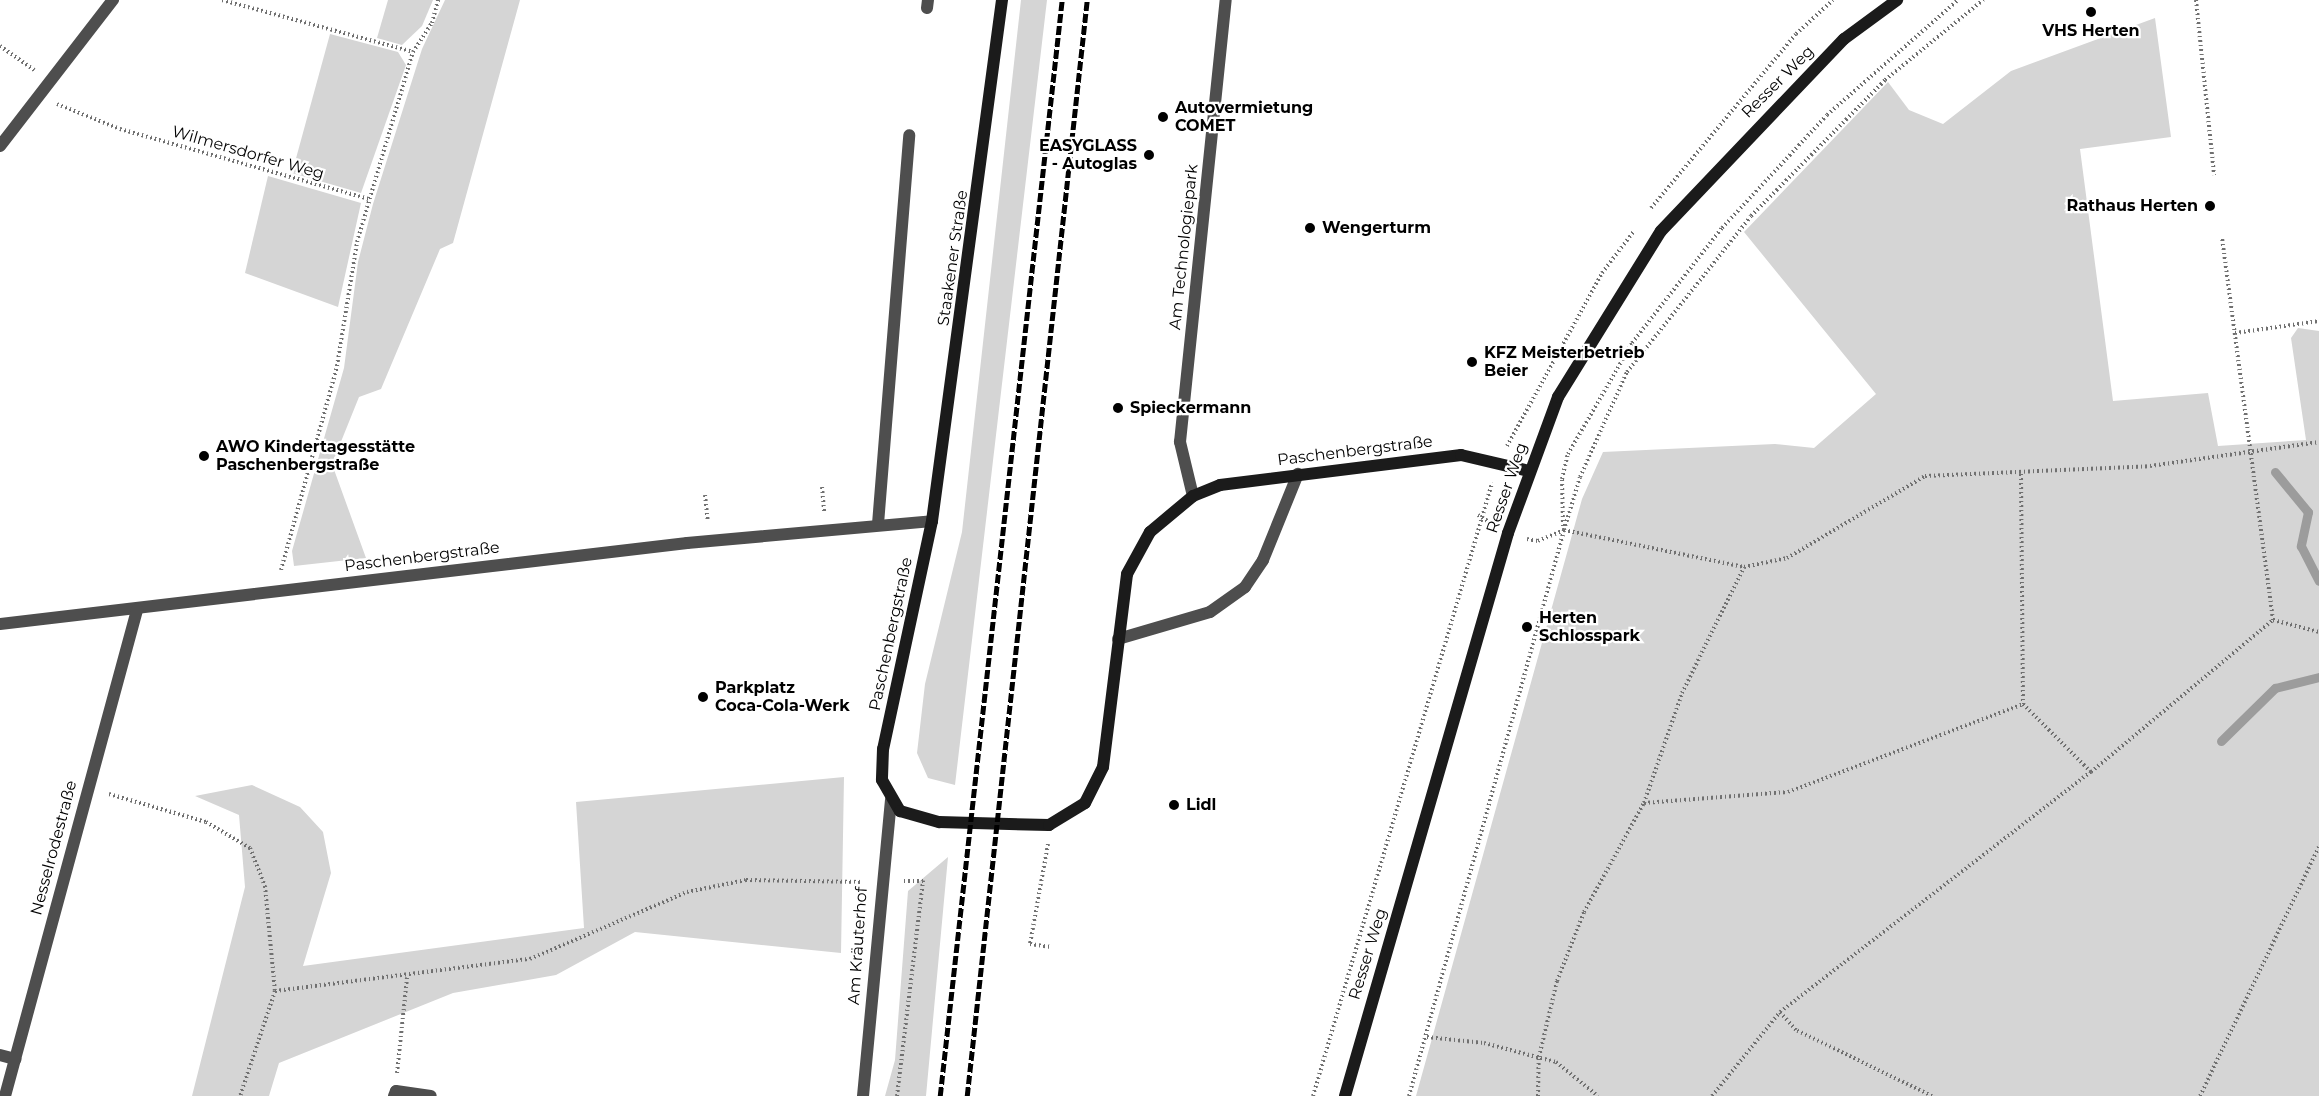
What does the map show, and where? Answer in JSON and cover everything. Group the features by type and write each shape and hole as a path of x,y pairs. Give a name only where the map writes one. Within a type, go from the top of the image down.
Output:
{"street":[{"path":"0,146 42,98 113,0"},
{"name":"Staakener Straße","path":"932,521 1002,0"},
{"name":"Am Technologiepark","path":"1193,496 1179,442 1226,0"},
{"name":"Resser Weg","path":"1345,1096 1529,471 1558,397 1661,231 1844,39 1897,0"},
{"path":"878,524 909,135"},
{"name":"Paschenbergstraße","path":"1049,825 1085,803 1103,767 1127,574 1140,547 1161,520 1193,496 1220,485 1461,456 1529,471"},
{"path":"1118,639 1210,612 1245,587 1263,560 1298,474"},
{"name":"Paschenbergstraße","path":"0,624 878,524 932,521 884,749 882,780 891,799"},
{"name":"Nesselrodestraße","path":"5,1096 137,610"},
{"path":"891,799 900,811 939,822 1049,825"},
{"name":"Am Kräuterhof","path":"863,1096 879,881 891,799"},
{"path":"0,1055 15,1059"},
{"path":"395,1094 431,1096"}],"path":[{"path":"275,591 337,366 369,199 412,52 432,23 438,0"},
{"path":"1564,530 1562,489 1568,454 1632,343 1722,228 1827,115 1958,0"},
{"path":"1409,1096 1564,530 1580,477 1627,372 1673,308 1751,216 1885,80 1983,0"},
{"path":"2196,0 2214,175"},
{"path":"224,1 412,52"},
{"path":"0,46 53,82"},
{"name":"Wilmersdorfer Weg","path":"42,98 120,129 369,199"},
{"path":"2222,237 2273,620"},
{"path":"2235,333 2319,321"},
{"path":"1564,530 1744,567 1787,558 1925,476 2021,474 2150,466 2249,450 2319,442"},
{"path":"2021,474 2023,704 2091,772"},
{"path":"705,495 708,518"},
{"path":"1313,1096 1478,515"},
{"path":"1538,1096 1539,1057 1557,981 1584,912 1644,803 1686,683 1744,567"},
{"path":"2273,620 2319,632"},
{"path":"1712,1096 1780,1012 2091,772 2273,620"},
{"path":"1644,803 1788,792 2023,704"},
{"path":"88,789 206,822 246,843 265,886 275,991 240,1096"},
{"path":"1049,825 1030,944 1051,947"},
{"path":"2200,1096 2319,847"},
{"path":"275,991 407,978 530,959 687,892 746,880 923,881 897,1096"},
{"path":"395,1094 407,978"},
{"path":"1780,1012 1796,1030 1929,1095"},
{"path":"1427,1037 1556,1062 1598,1096"}],"shaded area":[{"path":"388,0 433,0 422,26 402,45 377,38"},
{"path":"445,0 520,0 453,243 440,249 381,389 359,397 332,464 366,558 294,566 292,551 344,368 358,262 373,204 422,49"},
{"path":"1021,0 1047,0 955,785 928,778 917,753 925,684 962,532"},
{"path":"2155,18 2171,137 2080,149 2113,401 2208,393 2218,446 2306,440 2291,338 2298,328 2319,331 2319,1096 1416,1096 1582,499 1603,452 1775,444 1814,448 1876,394 1744,232 1888,82 1909,110 1943,124 2011,71"},
{"path":"330,34 398,52 406,65 361,193 292,173"},
{"path":"268,176 361,203 338,307 245,273"},
{"path":"844,777 841,953 635,932 556,975 453,993 279,1063 269,1096 192,1096 245,887 239,815 195,796 252,785 300,807 323,832 331,873 303,966 584,928 576,802"},
{"path":"948,857 926,1096 885,1096 895,1060 908,891"}],"waterway":[{"path":"2275,472 2308,512 2301,546 2319,581"},
{"path":"2221,741 2275,688 2319,677"}],"railway":[{"path":"940,1096 1062,0"},
{"path":"967,1096 1087,0"}],"place":[{"name":"VHS Herten","path":"2091,12"},
{"name":"Autovermietung COMET","path":"1163,117"},
{"name":"EASYGLASS - Autoglas","path":"1149,155"},
{"name":"Rathaus Herten","path":"2210,206"},
{"name":"Wengerturm","path":"1310,228"},
{"name":"KFZ Meisterbetrieb Beier","path":"1472,362"},
{"name":"Spieckermann","path":"1118,408"},
{"name":"AWO Kindertagesstätte Paschenbergstraße","path":"204,456"},
{"name":"Herten Schlosspark","path":"1527,627"},
{"name":"Parkplatz Coca-Cola-Werk","path":"703,697"},
{"name":"Lidl","path":"1174,805"}]}
